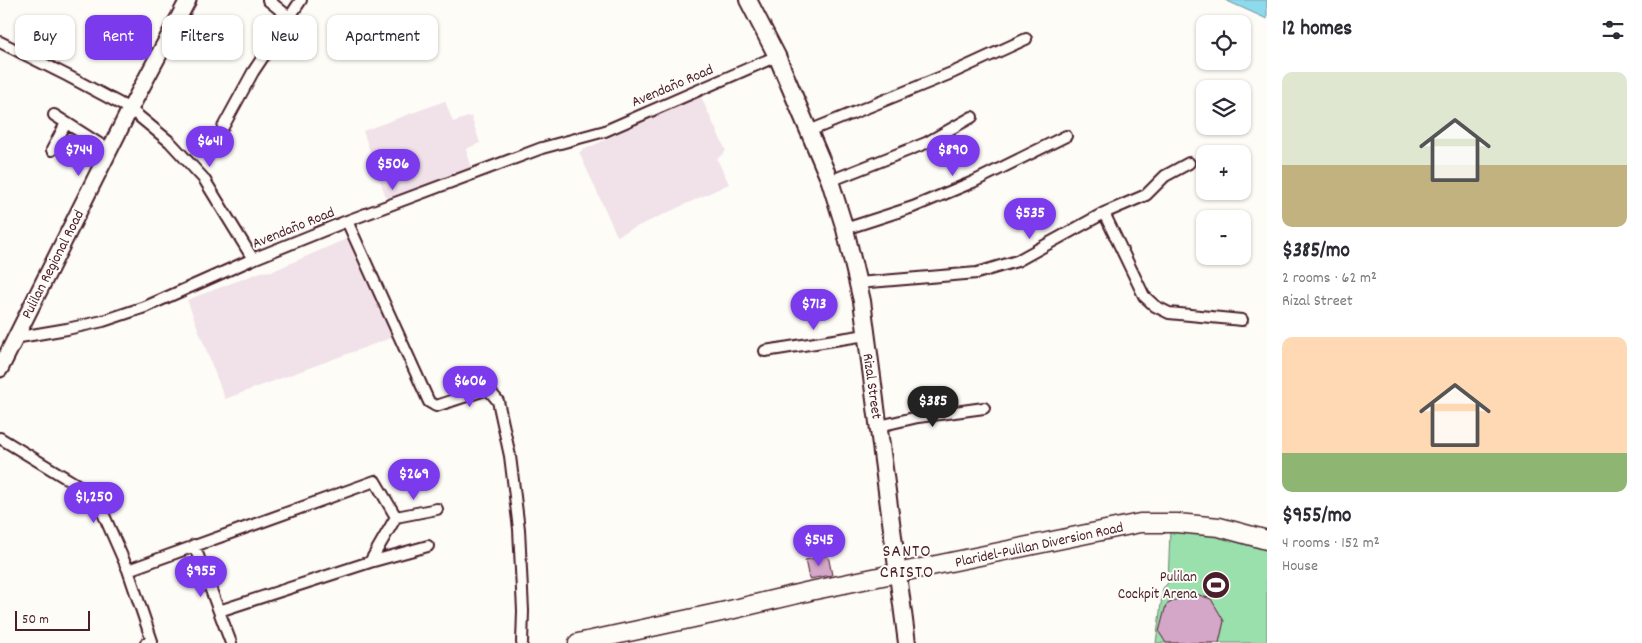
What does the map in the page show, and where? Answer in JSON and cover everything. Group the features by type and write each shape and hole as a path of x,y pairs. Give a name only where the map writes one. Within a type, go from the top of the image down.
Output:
{"highway":[{"name":"Plaridel-Pulilan Diversion Road","path":"578,643 898,573 1140,523 1177,522 1219,527 1267,540"}],"main road":[{"name":"Pulilan Regional Road","path":"0,369 109,150 188,0"},
{"name":"Rizal Street","path":"748,0 777,56 809,131 830,181 845,229 858,283 866,335 907,643"}],"street":[{"path":"268,0 287,15"},
{"path":"290,15 301,0"},
{"path":"809,131 954,72 1026,39"},
{"path":"0,42 130,110 170,142 204,179 253,259"},
{"name":"Avendaño Road","path":"14,338 66,330 103,321 136,310 253,259 347,221 542,148 605,131 777,56"},
{"path":"223,127 261,60"},
{"path":"54,115 109,150"},
{"path":"830,181 926,143 972,117"},
{"path":"52,150 66,123"},
{"path":"845,229 913,207 973,182 1066,136"},
{"path":"858,283 977,273 1017,262 1104,213 1146,195 1165,176 1189,163"},
{"path":"1104,213 1144,296 1155,306 1169,313 1242,320"},
{"path":"347,221 429,402 436,406 488,389 498,401 510,456 519,529 523,611 522,643"},
{"path":"765,351 866,335"},
{"path":"879,426 918,417 984,408"},
{"path":"0,438 89,492 99,504 128,570 152,641 146,643"},
{"path":"128,570 375,481 396,517"},
{"path":"370,562 396,517 437,508"},
{"path":"194,545 231,643"},
{"path":"219,611 370,562 428,546"}],"shaded area":[{"path":"700,95 726,151 717,159 729,184 617,236 579,152"},
{"path":"445,101 453,122 471,116 480,143 466,149 472,168 466,178 389,206 363,131"},
{"path":"355,235 396,336 225,399 187,300 261,272 273,271"}],"green space":[{"name":"Pulilan Cockpit Arena","path":"1170,530 1214,535 1267,545 1267,643 1156,643 1163,588 1168,583"}],"water":[{"path":"1225,0 1267,0 1267,19"}],"building":[{"path":"828,555 832,575 809,579 805,560"},
{"name":"Pulilan Cockpit Arena","path":"1190,592 1211,599 1224,621 1219,643 1166,643 1159,632 1166,605"}],"place":[{"name":"Pulilan Cockpit Arena","path":"1216,585"}],"district":[{"name":"SANTO CRISTO","path":"907,560"}]}
